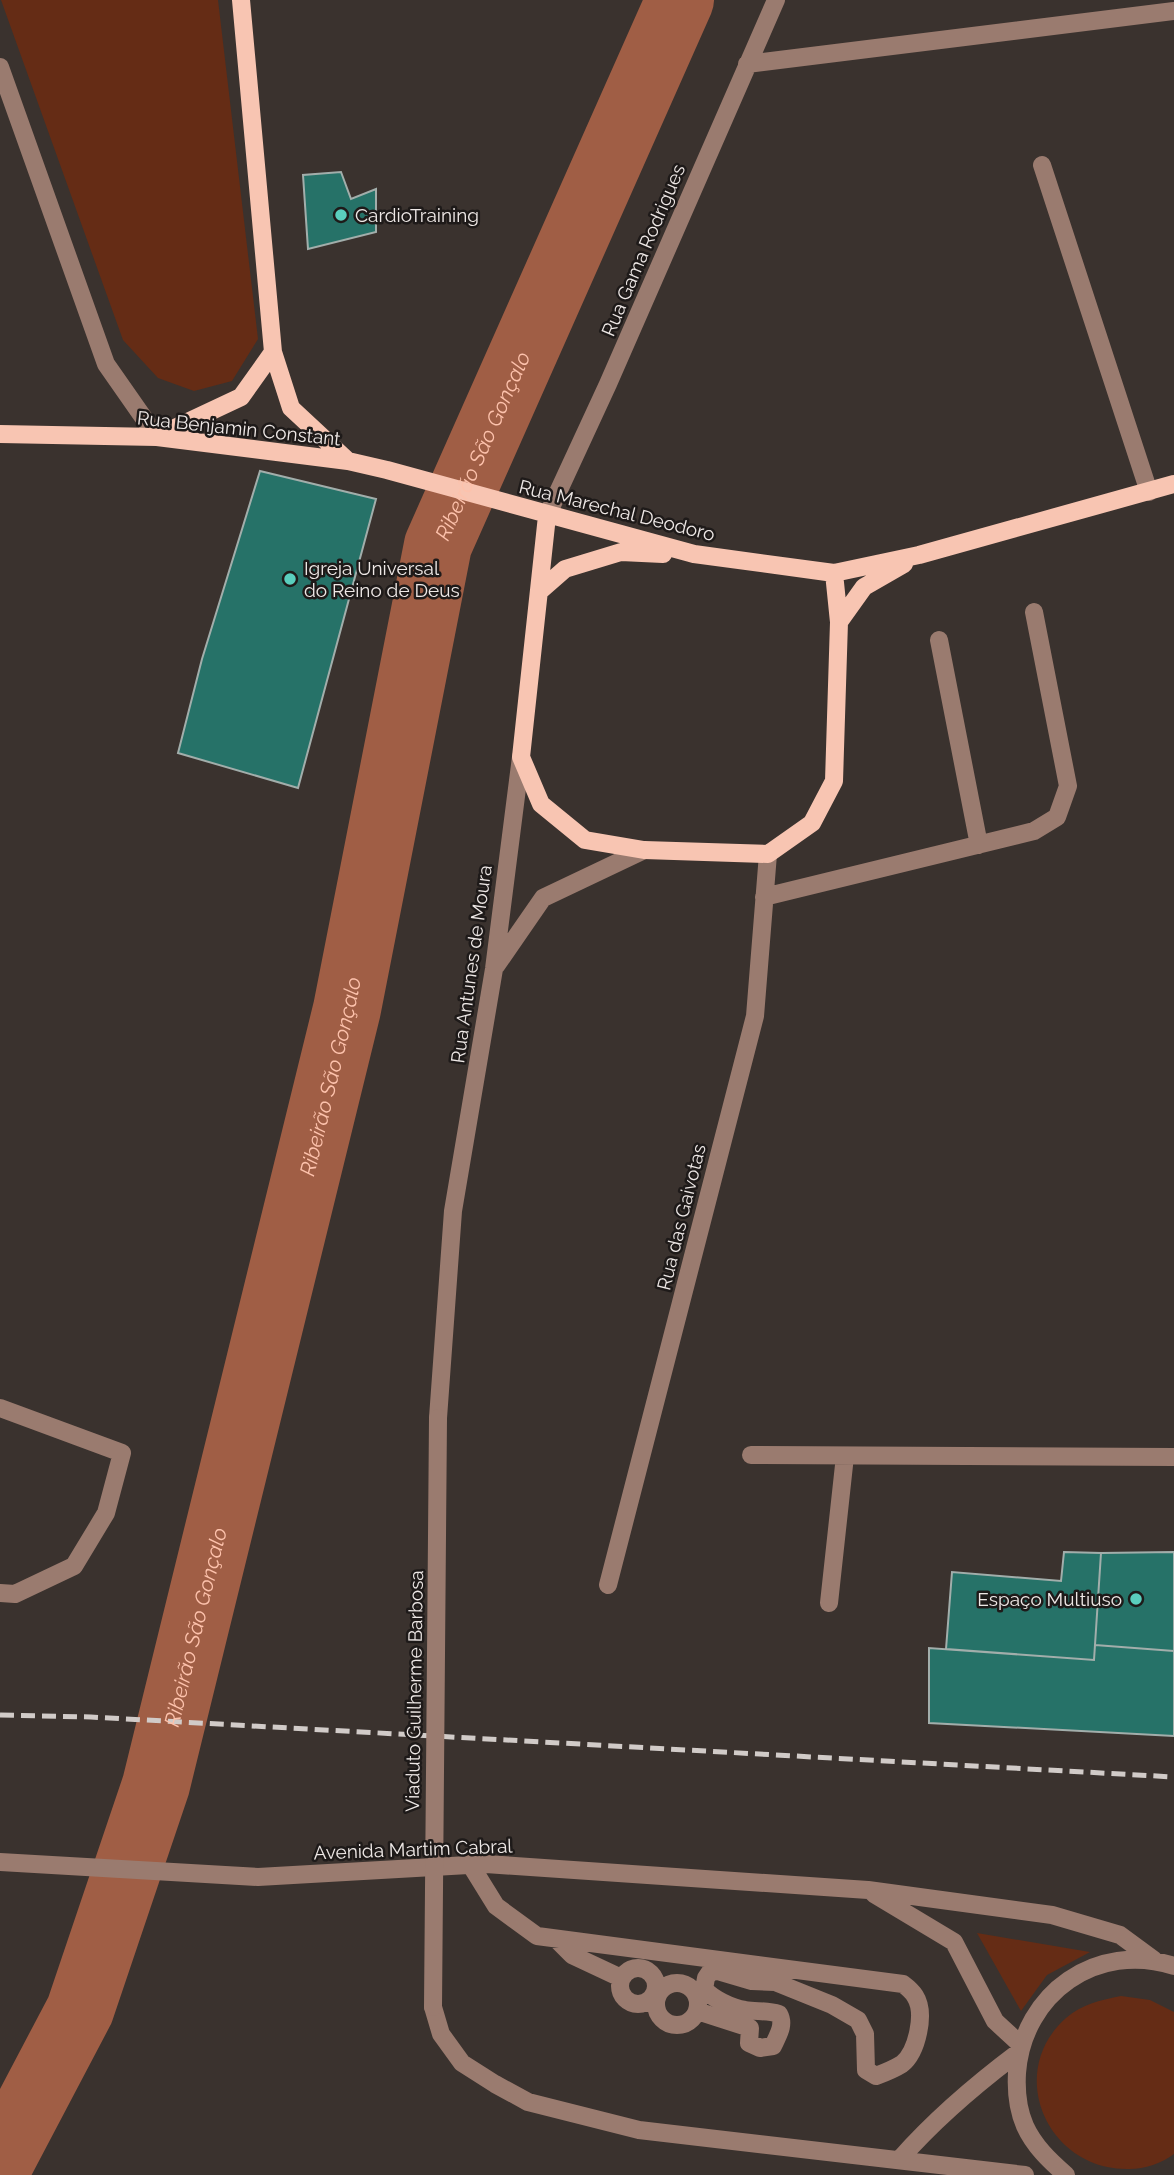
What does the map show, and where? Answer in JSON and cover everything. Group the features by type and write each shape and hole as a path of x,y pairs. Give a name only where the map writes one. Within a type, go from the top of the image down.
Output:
{"main road":[{"name":"Rua Marechal Deodoro","path":"241,0 273,352 291,408 348,461 694,554 834,573 919,555 1174,484"},
{"path":"157,437 241,397 273,352"},
{"name":"Rua Benjamin Constant","path":"0,434 157,437 348,461"},
{"name":"Rua Antunes de Moura","path":"521,757 547,516"},
{"path":"541,590 565,569 621,552 694,554"},
{"path":"839,622 863,587 919,555"},
{"path":"521,757 541,804 584,840 644,850 768,854 812,823 834,781 839,622 834,573"}],"street":[{"name":"Rua Gama Rodrigues","path":"547,516 608,384 776,0"},
{"path":"747,64 1174,11"},
{"path":"0,67 106,364 157,437"},
{"path":"1042,165 1149,492"},
{"path":"764,897 1034,831 1057,817 1068,786 1034,612"},
{"path":"939,640 979,845"},
{"name":"Rua Antunes de Moura","path":"438,1418 453,1211 494,969 521,757"},
{"path":"494,969 543,898 644,850"},
{"name":"Rua das Gaivotas","path":"608,1585 755,1016 768,854"},
{"path":"0,1409 122,1453 106,1513 74,1566 15,1594 0,1593"},
{"name":"Viaduto Guilherme Barbosa","path":"438,1418 433,2007 441,2034 462,2063 528,2102 639,2130 900,2159"},
{"path":"751,1455 1174,1457"},
{"path":"829,1603 845,1456"},
{"name":"Avenida Martim Cabral","path":"0,1862 258,1877 470,1864 868,1890 1052,1915 1119,1935 1154,1960"},
{"path":"470,1864 496,1906 537,1936 903,1984 915,1996 919,2030 914,2049 902,2063 876,2076 866,2070 865,2034 858,2020 832,2005 775,1982 752,1981 718,1971 710,1972 704,1990 717,1999 744,2010 779,2014 782,2019 781,2027 773,2046 760,2048 748,2043 750,2028 697,2011"},
{"path":"868,1890 954,1942 995,2021 1020,2049"},
{"path":"556,1938 572,1955 621,1978"},
{"path":"1066,2175 1045,2157 1025,2126 1016,2089 1020,2049 1032,2019 1054,1991 1084,1971 1118,1960 1154,1960 1174,1966"},
{"path":"621,1978 622,1996 632,2003 637,2005 649,2001 657,1993 668,1985 675,1983 688,1987 696,1997 697,2011 694,2017 682,2025 668,2024 656,2008 657,1993 652,1974 642,1968 629,1970 621,1978"},
{"path":"900,2159 931,2124 1020,2049"},
{"path":"900,2159 1025,2175"}],"shaded area":[{"path":"1,0 218,0 258,339 232,381 194,391 158,378 123,340"},
{"path":"977,1933 1090,1952 1047,1975 1021,2011"},
{"path":"1121,1996 1150,2000 1174,2012 1174,2154 1153,2165 1135,2169 1100,2165 1076,2154 1057,2137 1044,2115 1037,2090 1038,2065 1048,2040 1066,2018 1085,2006"}],"building":[{"name":"CardioTraining","path":"341,172 351,199 376,189 376,232 308,249 303,175"},
{"name":"Igreja Universal do Reino de Deus","path":"260,471 376,499 298,788 178,753 202,659"},
{"path":"1064,1552 1101,1553 1094,1660 946,1649 952,1572 1061,1581"},
{"name":"Espaço Multiuso","path":"1174,1552 1174,1736 929,1723 929,1648 1094,1660 1101,1553"},
{"name":"Espaço Multiuso","path":"1095,1645 1174,1651 1174,1736 929,1723 929,1648 1094,1660"}],"waterway":[{"name":"Ribeirão São Gonçalo","path":"0,2162 80,2010 156,1785 347,1009 438,545 680,0"}],"railway":[{"path":"0,1715 91,1717 1174,1777"}],"place":[{"name":"CardioTraining","path":"341,215"},
{"name":"Igreja Universal do Reino de Deus","path":"290,579"},
{"name":"Espaço Multiuso","path":"1136,1599"}]}
